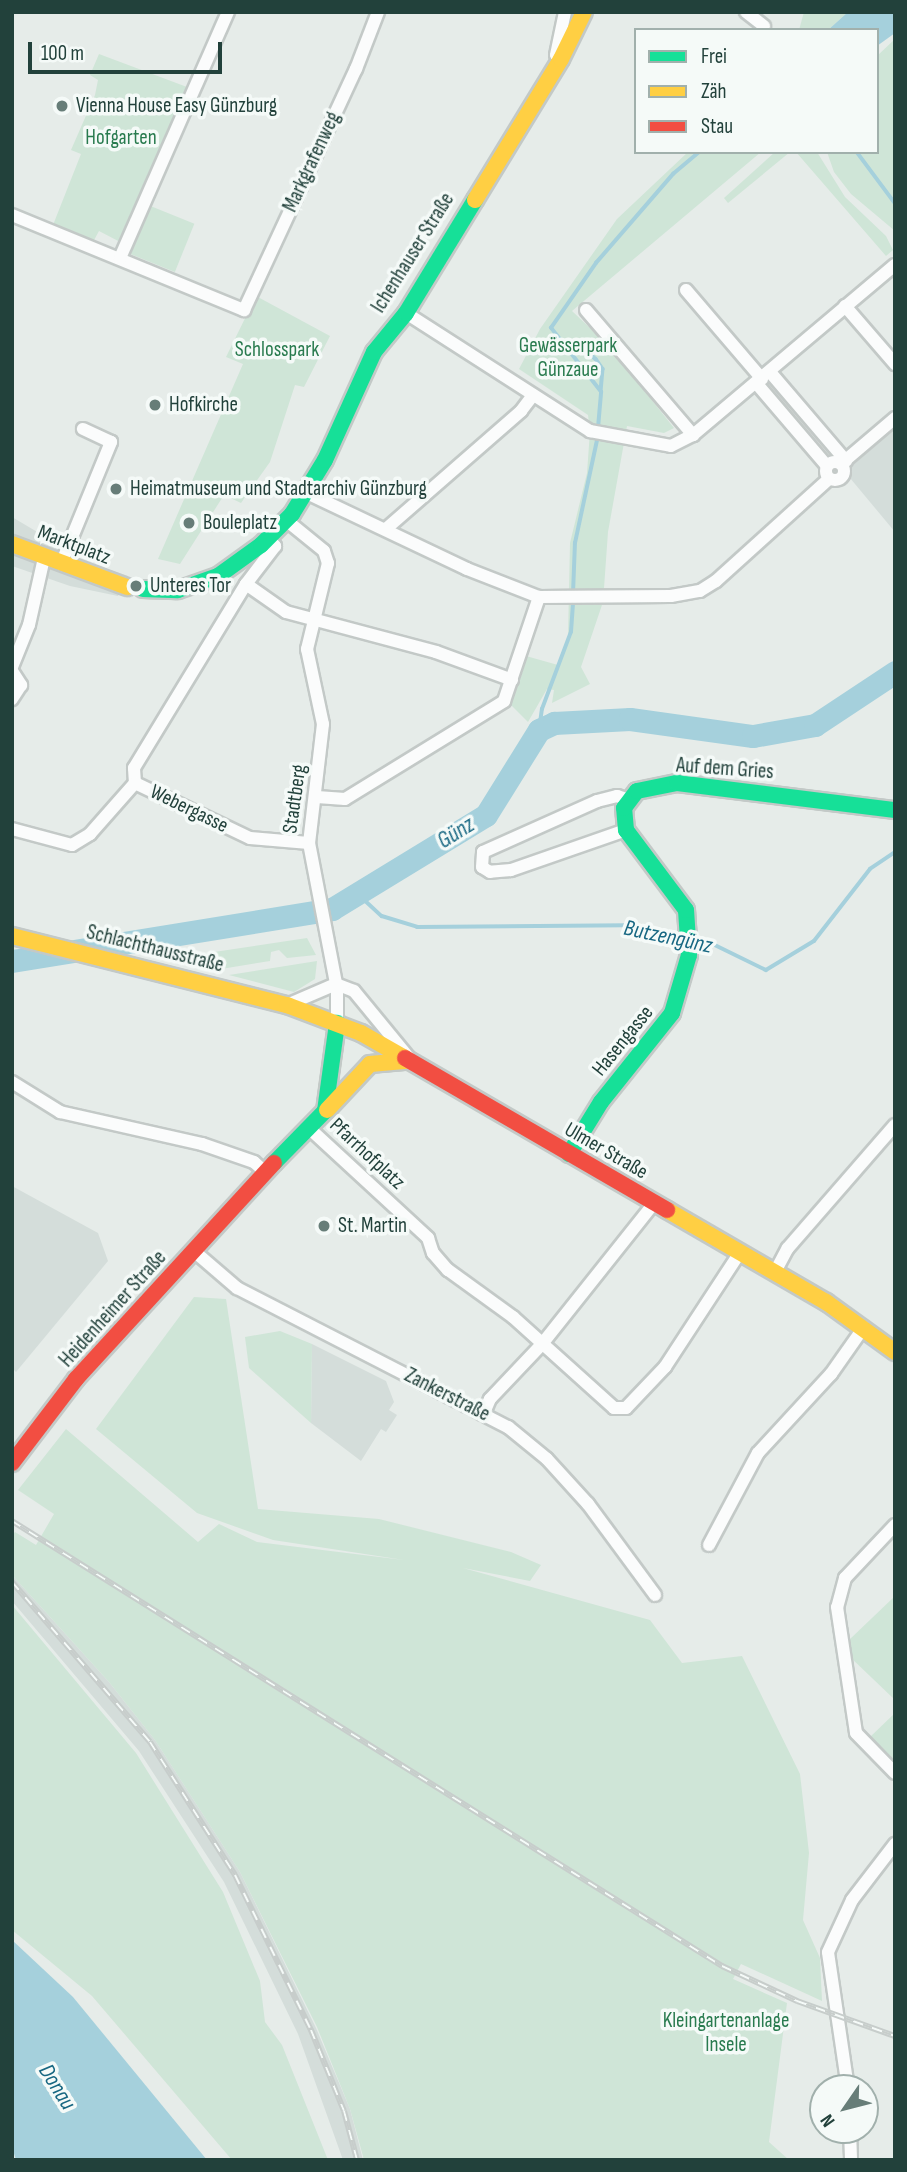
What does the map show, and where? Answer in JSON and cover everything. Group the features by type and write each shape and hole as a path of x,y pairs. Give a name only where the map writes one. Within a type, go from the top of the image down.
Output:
{"main road":[{"name":"Ichenhauser Straße","path":"286,520 307,493 370,358 406,313 561,59 584,12"},
{"path":"268,538 286,520"},
{"name":"Marktplatz","path":"12,544 44,558 131,587 163,592 198,584 240,562 268,538"},
{"name":"Auf dem Gries","path":"629,800 637,791 677,783 895,810"},
{"path":"626,830 624,808 629,800"},
{"name":"Hasengasse","path":"569,1154 601,1102 672,1013 689,955 690,922 686,910 626,830"},
{"name":"Schlachthausstraße","path":"12,936 204,982 287,1005"},
{"name":"Ulmer Straße","path":"287,1005 337,1023 411,1061 739,1254 775,1272 864,1327 894,1349"},
{"name":"Pfarrhofplatz","path":"250,1187 325,1111 337,1023"},
{"path":"325,1111 370,1065 411,1061"},
{"name":"Heidenheimer Straße","path":"17,1456 76,1379 250,1187"}],"street":[{"path":"12,215 120,258 228,12"},
{"name":"Markgrafenweg","path":"120,258 244,310 358,66 378,12"},
{"path":"561,59 556,55 565,12"},
{"path":"746,12 764,26"},
{"path":"406,313 590,431 671,446 693,435 895,265"},
{"path":"307,493 387,528 467,569 539,597 588,597 700,590 829,479 843,476 843,462 763,378 686,290"},
{"path":"845,306 895,364"},
{"path":"586,310 693,435"},
{"path":"763,378 827,466 829,479"},
{"path":"387,528 521,411 533,395"},
{"path":"827,466 843,462 895,418"},
{"path":"61,564 111,442 83,429"},
{"name":"Stadtberg","path":"286,520 324,551 328,563 307,649 323,724 317,797 309,843 312,878 336,984 337,1023"},
{"path":"135,783 134,768 246,584 275,547 268,538"},
{"path":"12,699 21,685 12,669 29,625 44,558"},
{"path":"246,584 286,612 436,652 512,680"},
{"path":"317,797 345,799 426,753 504,701 539,597"},
{"name":"Webergasse","path":"12,829 72,845 90,834 135,783 250,838 309,843"},
{"name":"Auf dem Gries","path":"626,830 511,870 490,873 482,867 483,852 597,801 617,796 629,800"},
{"path":"287,1005 336,984 354,991 411,1061"},
{"path":"12,1082 60,1112 229,1154 254,1162 264,1171"},
{"path":"775,1272 788,1248 895,1125"},
{"name":"Pfarrhofplatz","path":"310,1129 428,1238 433,1253 448,1270 496,1303 606,1403 626,1408 678,1350 739,1254"},
{"path":"484,1413 491,1399 542,1344 654,1203"},
{"name":"Zankerstraße","path":"194,1251 237,1288 484,1413 547,1459 588,1504 654,1595"},
{"path":"709,1545 758,1453 831,1374 864,1327"},
{"path":"895,1525 850,1572 837,1607 856,1733 895,1773"},
{"path":"846,2074 828,1952 852,1900 895,1844"}],"shaded area":[{"path":"895,428 895,532 845,472"},
{"path":"12,517 66,549 70,556 128,576 118,596 70,586 12,566"},
{"path":"12,1186 98,1233 108,1261 16,1372 12,1368"},
{"path":"312,1344 386,1381 394,1402 389,1410 397,1415 386,1432 381,1429 361,1461 311,1423"},
{"path":"12,1575 109,1682 155,1740 240,1872 316,2028 350,2109 363,2160 343,2160 298,2034 224,1882 139,1751 12,1601"}],"green space":[{"path":"804,12 848,12 830,28 800,28"},
{"path":"895,39 895,231 851,194 834,172 828,154 879,154 879,54"},
{"name":"Hofgarten","path":"99,54 187,87 122,243 99,231 93,242 53,225 81,154 71,150 95,95 98,80 90,75"},
{"name":"Gewässerpark Günzaue","path":"686,154 759,154 572,311 606,343 674,428 664,433 627,426 608,532 603,602 581,667 590,684 552,703 554,690 547,689 528,722 507,701 526,656 558,665 568,637 570,543 587,473 590,431 588,415 519,369 540,329 617,219"},
{"path":"773,154 788,154 728,203 724,198"},
{"path":"798,154 818,154 845,197 886,236 893,250 886,256"},
{"path":"148,205 194,224 175,272 129,253"},
{"name":"Schlosspark","path":"256,296 330,336 304,387 295,385 270,462 241,503 224,495 180,564 158,559 243,364 226,357"},
{"path":"307,938 316,955 287,958 279,950 271,952 270,961 215,970 174,958"},
{"path":"317,961 315,979 294,992 229,975"},
{"name":"Kleingartenanlage Insele","path":"194,1297 226,1299 258,1509 379,1519 511,1552 541,1565 530,1581 463,1568 650,1620 682,1663 742,1656 800,1774 809,1853 803,1920 820,1958 822,2001 741,1964 733,1979 787,2003 769,2142 789,2160 364,2160 350,2109 317,2027 240,1872 155,1740 109,1682 12,1575 12,1536 15,1532 36,1545 54,1514 18,1490 66,1429 198,1542 219,1524 257,1542 404,1560 273,1540 197,1513 96,1429"},
{"path":"280,1331 312,1344 311,1423 249,1368 245,1337"},
{"path":"895,1596 895,1700 849,1656 849,1640"},
{"path":"12,1605 136,1753 223,1892 260,1981 265,2022 282,2045 328,2160 232,2160 92,1996 12,1930"},
{"path":"895,1713 895,1762 870,1737"}],"water":[{"path":"848,12 895,12 895,33 879,45 879,28 830,28"},
{"name":"Donau","path":"12,1940 73,1997 207,2160 16,2160 12,2147"}],"waterway":[{"path":"598,428 601,392 551,328 596,263 673,174 697,154"},
{"path":"858,154 895,203"},
{"path":"565,343 584,348 596,359 603,369 601,390"},
{"path":"573,594 575,543 598,436"},
{"path":"539,730 542,709 571,632 573,601"},
{"name":"Günz","path":"12,961 332,909 486,815 539,730 554,723 630,719 753,736 815,725 895,672"},
{"name":"Butzengünz","path":"693,939 713,944 766,970 814,941 870,869 895,852"},
{"name":"Butzengünz","path":"356,892 382,916 417,927 626,925 682,937"}],"railway":[{"path":"12,1521 722,1966 797,2001 895,2036"},
{"path":"12,1582 150,1742 235,1875 311,2030 344,2111 357,2160"}],"traffic: fast":[{"path":"143,589 178,590 218,576 261,545 292,514 325,460 374,352 406,313 475,200"},
{"path":"569,1154 601,1102 672,1013 689,955 686,910 626,830 624,808 637,791 677,783 895,810"},
{"path":"274,1163 325,1111 337,1023"}],"traffic: slow":[{"path":"475,200 561,59 584,12"},
{"path":"12,544 127,587"},
{"path":"12,936 287,1005 361,1033 405,1058"},
{"path":"327,1110 370,1064 407,1061"},
{"path":"667,1210 826,1302 895,1352"}],"traffic: jam":[{"path":"405,1058 667,1210"},
{"path":"12,1463 76,1379 274,1163"}],"place":[{"name":"Vienna House Easy Günzburg","path":"62,106"},
{"name":"Hofkirche","path":"155,405"},
{"name":"Heimatmuseum und Stadtarchiv Günzburg","path":"116,489"},
{"name":"Bouleplatz","path":"189,523"},
{"name":"Unteres Tor","path":"136,586"},
{"name":"St. Martin","path":"324,1226"}]}
